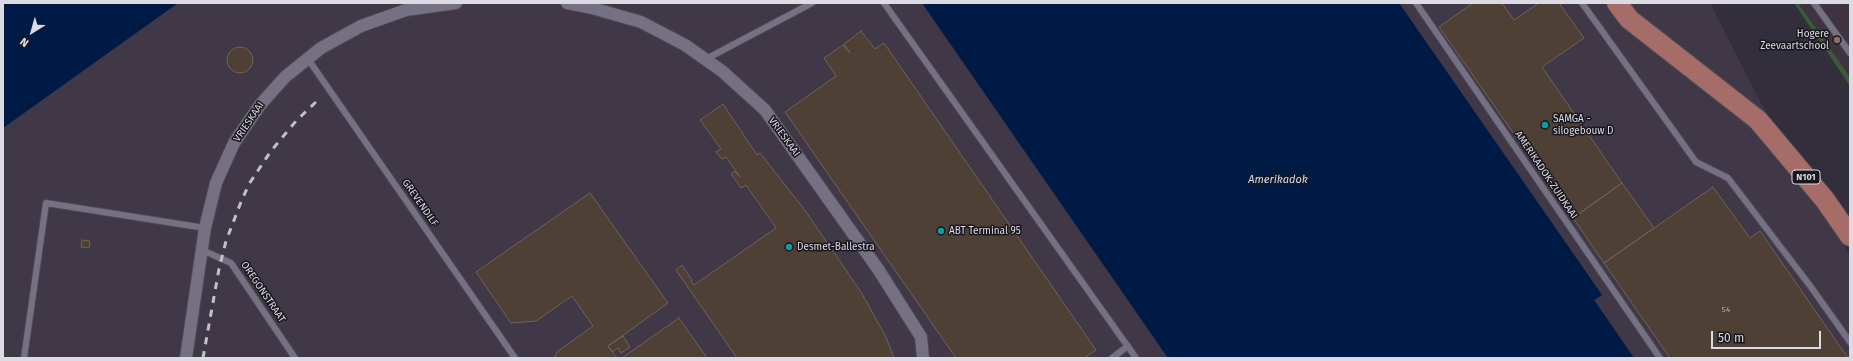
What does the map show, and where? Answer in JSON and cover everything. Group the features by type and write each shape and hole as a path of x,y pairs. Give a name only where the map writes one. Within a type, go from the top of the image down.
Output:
{"main road":[{"name":"N101","path":"1617,3 1629,19 1758,120 1825,200 1850,236"}],"street":[{"name":"VRIESKAAI","path":"186,358 205,228 216,183 234,143 260,104 285,77 321,48 361,26 406,10 456,3"},
{"name":"VRIESKAAI","path":"567,3 592,8 642,22 684,45 722,71 765,110 874,263 921,337 923,358"}],"lane":[{"path":"705,60 812,3"},
{"path":"884,3 1136,358"},
{"path":"1582,3 1696,162 1728,178 1811,287 1850,342"},
{"path":"1814,3 1850,53"},
{"name":"AMERIKADOK-ZUIDKAAI","path":"1420,4 1660,358"},
{"name":"GREVENDILF","path":"308,59 515,358"},
{"path":"24,358 46,203 205,228"},
{"name":"OREGONSTRAAT","path":"202,250 231,263 295,358"},
{"path":"1112,358 1128,346"}],"shaded area":[{"path":"178,3 922,3 1168,358 3,358 3,128"},
{"path":"1399,3 1710,3 1805,189 1850,255 1850,358 1634,358 1594,300 1602,295"},
{"name":"Hogere Zeevaartschool","path":"1798,3 1850,3 1850,77"}],"green space":[{"path":"1794,3 1798,3 1850,77 1850,86"}],"water":[{"path":"3,3 178,3 3,128"},
{"name":"Amerikadok","path":"922,3 1399,3 1602,295 1594,300 1634,358 1168,358"}],"building":[{"name":"SAMGA - silogebouw D","path":"1473,3 1502,3 1514,20 1539,3 1559,3 1584,38 1542,67 1622,183 1573,218 1439,27"},
{"name":"ABT Terminal 95","path":"861,31 875,49 884,43 1096,350 1084,358 956,358 785,112 836,76 824,58 843,45 850,53 844,44"},
{"path":"240,47 249,51 253,60 249,69 240,73 231,69 227,60 231,51"},
{"name":"Desmet-Ballestra","path":"723,104 757,155 760,153 804,209 861,292 886,337 894,358 737,358 676,270 682,265 694,285 776,228 746,185 741,188 731,174 734,171 740,177 726,157 722,159 716,152 721,149 700,120"},
{"path":"1622,183 1654,228 1604,263 1573,218"},
{"path":"1713,187 1750,238 1760,231 1848,358 1670,358 1604,263"},
{"path":"590,193 668,303 608,346 617,358 554,358 557,352 593,326 572,296 536,321 511,323 476,272"},
{"path":"82,240 90,241 89,248 81,247"},
{"path":"679,318 707,358 622,358"},
{"path":"623,336 630,347 621,353 618,348 612,352 608,346"}],"railway":[{"path":"203,358 219,269 226,241 249,184 271,151 296,121 318,100"}],"place":[{"name":"Hogere Zeevaartschool","path":"1837,40"},
{"name":"SAMGA - silogebouw D","path":"1545,125"},
{"name":"ABT Terminal 95","path":"941,231"},
{"name":"Desmet-Ballestra","path":"789,247"}]}
